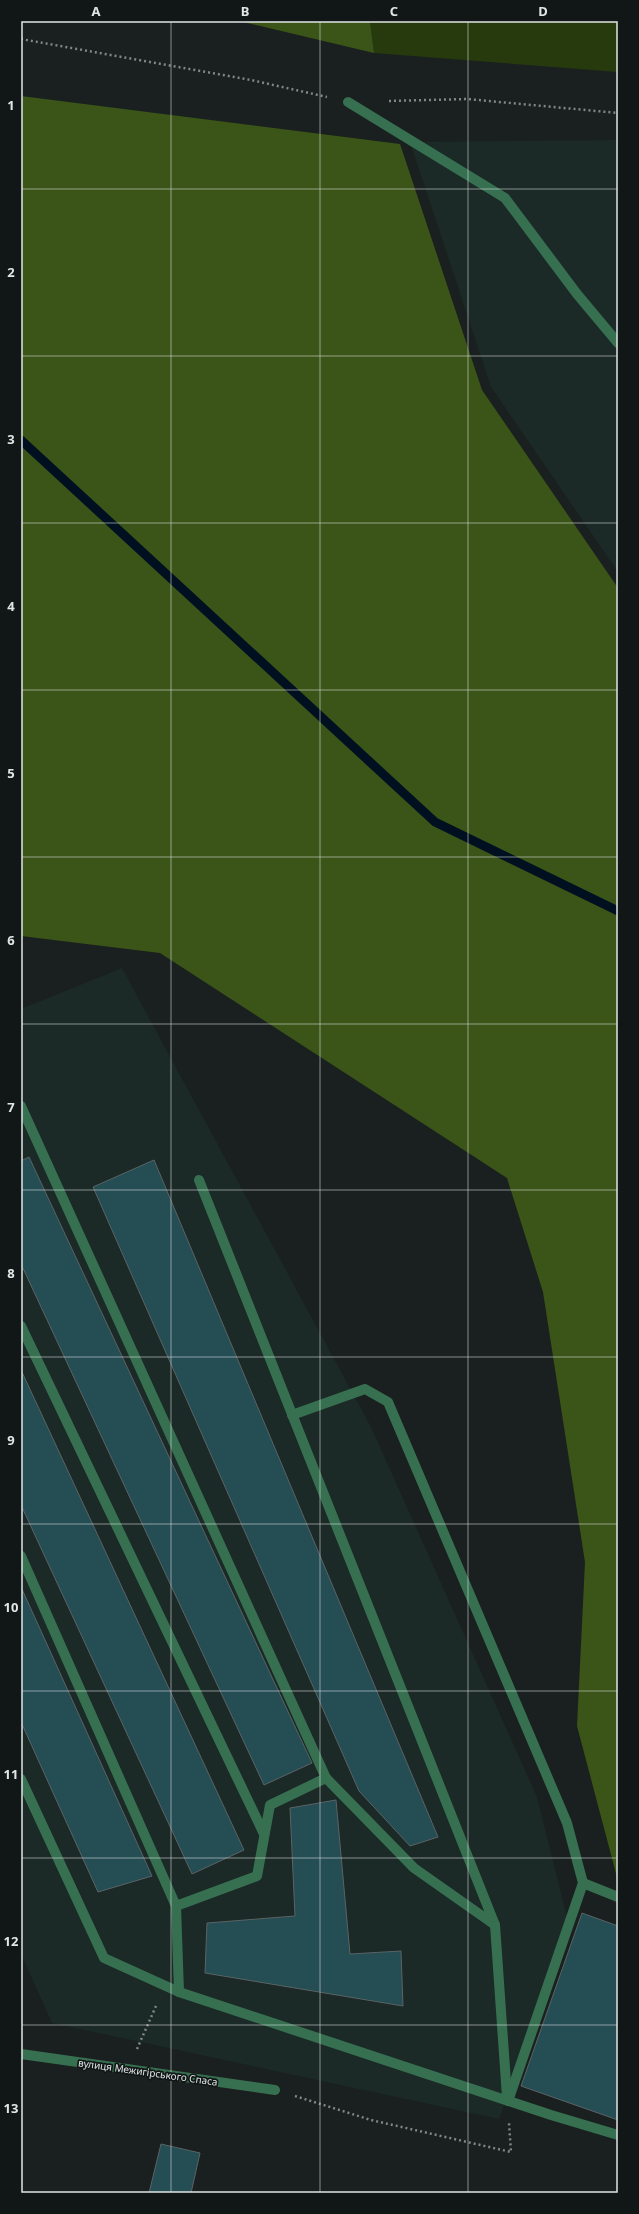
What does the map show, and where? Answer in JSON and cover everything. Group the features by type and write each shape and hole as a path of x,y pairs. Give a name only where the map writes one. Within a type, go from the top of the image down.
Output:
{"street":[{"path":"348,102 506,198 577,294 618,343"},
{"path":"21,1106 25,1125 326,1778 414,1868 495,1925"},
{"path":"199,1180 495,1925 508,2100"},
{"path":"21,1326 264,1834"},
{"path":"292,1415 365,1389 388,1402 568,1823 583,1883 508,2100"},
{"path":"21,1556 176,1906 179,1992"},
{"path":"176,1906 257,1876 270,1805 326,1778"},
{"path":"21,1779 104,1958 179,1992 618,2135"},
{"path":"583,1883 618,1896"},
{"name":"вулиця Межигірського Спаса","path":"21,2054 275,2090"}],"path":[{"path":"21,39 251,80 348,102"},
{"path":"388,101 467,99 618,114"},
{"path":"128,2069 165,1985"},
{"path":"275,2090 371,2120 511,2152 508,2100"}],"shaded area":[{"path":"618,140 618,572 491,387 410,142"},
{"path":"122,968 371,1427 537,1797 569,1925 499,2119 52,2023 21,1954 21,1009"}],"green space":[{"path":"239,21 370,21 374,53"},
{"path":"370,21 618,21 618,72 374,53"},
{"path":"21,96 400,144 482,390 618,588 618,1881 577,1726 585,1562 543,1292 507,1178 160,953 21,936"}],"building":[{"path":"29,1157 312,1763 264,1785 21,1264 21,1161"},
{"path":"154,1160 438,1837 410,1846 359,1791 93,1187"},
{"path":"21,1370 244,1850 192,1874 21,1505"},
{"path":"21,1587 152,1876 98,1892 21,1722"},
{"path":"336,1800 350,1954 401,1951 403,2006 205,1973 207,1923 295,1916 290,1808"},
{"path":"582,1913 618,1926 618,2120 521,2086"},
{"path":"161,2144 200,2153 191,2193 149,2193"}],"waterway":[{"path":"21,440 435,822 618,911"}]}
